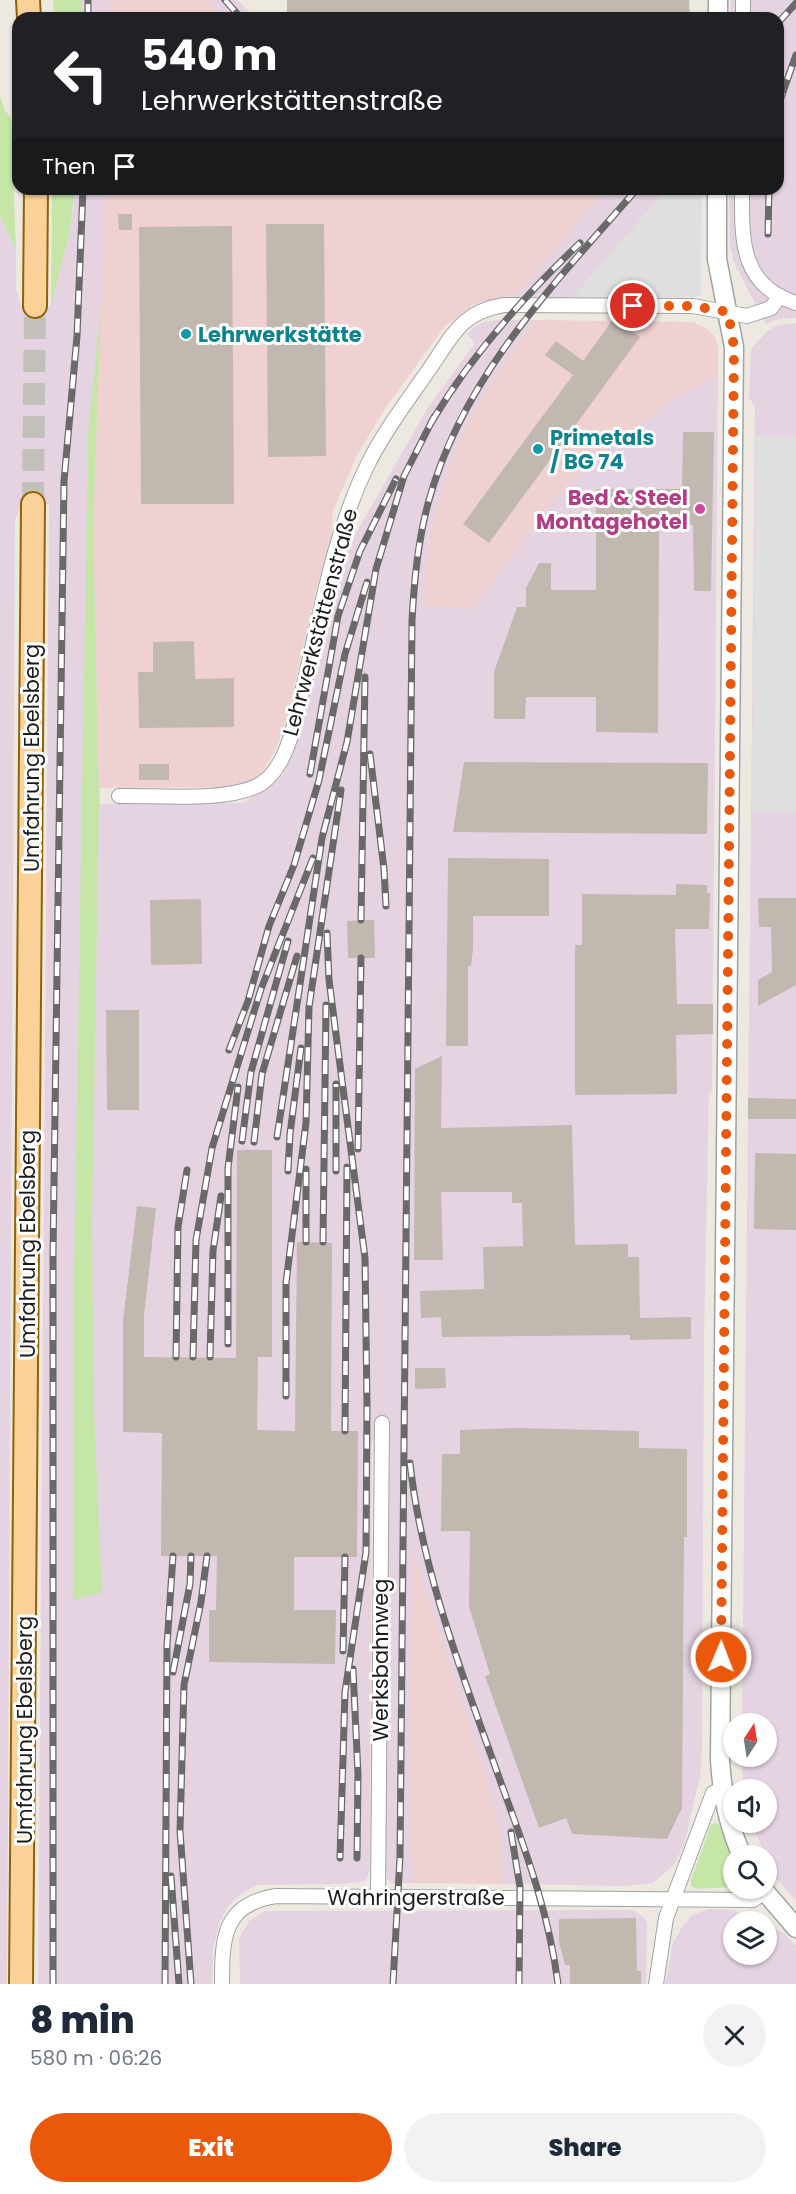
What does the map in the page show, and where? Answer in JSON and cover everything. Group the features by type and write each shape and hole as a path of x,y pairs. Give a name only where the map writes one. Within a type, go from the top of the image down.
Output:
{"main road":[{"path":"35,306 36,195"},
{"name":"Umfahrung Ebelsberg","path":"21,1984 33,504"}],"street":[{"path":"717,195 717,259 721,290 728,312 734,347 721,1789 728,1819 738,1845"},
{"path":"742,195 744,251 751,268 762,282 780,296 796,303"},
{"name":"Lehrwerkstättenstraße","path":"119,795 233,795 264,782 276,768 287,745 300,704 329,572 357,486 369,460 408,400 452,337 474,313 504,305 693,306 747,316 759,314 771,308 780,296"},
{"name":"Werksbahnweg","path":"378,1897 382,1423"},
{"path":"656,1984 660,1945 674,1899 713,1793 721,1789"},
{"name":"Wahringerstraße","path":"222,1984 225,1940 236,1912 246,1904 276,1896 754,1899"},
{"path":"771,1899 796,1928"}],"shaded area":[{"path":"82,0 110,0 109,12 82,12"},
{"path":"110,0 208,0 219,12 109,12"},
{"path":"208,0 237,0 250,12 219,12"},
{"path":"731,0 796,0 796,318 778,319 766,324 734,263 730,246 729,195 784,195 784,12 730,12"},
{"path":"74,195 105,195 93,527 100,804 242,803 272,786 282,776 294,754 306,711 332,586 347,537 355,535 427,409 475,343 467,335 473,328 483,322 497,320 534,320 493,379 469,421 449,466 429,535 423,606 473,609 552,502 586,468 669,402 718,376 712,1090 709,1094 704,1339 702,1750 701,1772 684,1845 674,1865 653,1883 624,1886 503,1884 499,1828 488,1785 412,1549 409,1742 413,1883 392,1883 387,1879 384,1868 390,1428 372,1442 370,1867 367,1879 343,1884 258,1885 239,1895 227,1908 219,1924 213,1949 212,1984 38,1984 49,504 21,504 15,521 7,1984 0,1984 0,216 16,250 16,288 21,306 50,306 69,235"},
{"path":"105,195 601,195 514,298 490,300 473,305 444,327 384,410 356,457 333,511 332,536 316,590 287,719 275,751 261,774 248,783 234,787 99,788 93,527"},
{"path":"601,195 662,195 572,298 514,298"},
{"path":"662,195 702,195 701,295 696,297 572,298"},
{"path":"534,320 693,322 707,329 715,337 718,347 718,376 669,402 586,468 552,502 473,609 423,606 429,535 449,466 469,421 493,379"},
{"path":"796,323 796,1901 777,1879 777,1845 761,1845 756,1833 777,1833 777,1779 743,1779 742,1767 777,1767 777,1713 742,1713 755,407 749,398 751,349 768,330 779,325"},
{"path":"756,435 796,436 796,812 752,811"},
{"path":"412,1547 488,1785 499,1828 503,1884 413,1883 409,1742"},
{"path":"709,1909 736,1911 723,1911 723,1965 777,1965 777,1929 785,1934 796,1946 796,1984 665,1984 673,1943 692,1915"},
{"path":"632,1910 645,1918 647,1925 646,1984 240,1984 239,1938 249,1921 264,1911"}],"green space":[{"path":"53,0 82,0 82,12 54,12"},
{"path":"0,96 4,109 11,118 12,195 14,195 16,250 0,216"},
{"path":"52,195 74,195 69,235 51,306"},
{"path":"101,306 93,527 99,804 92,1224 94,1411 102,1593 73,1600 74,1275 88,434"},
{"path":"719,1824 727,1845 723,1845 723,1888 696,1889 691,1886 691,1880 711,1825"}],"building":[{"path":"287,0 689,0 690,12 287,12"},
{"path":"118,214 132,214 132,230 119,230"},
{"path":"266,224 324,224 326,456 268,457"},
{"name":"Lehrwerkstätte","path":"232,226 234,504 141,504 139,227"},
{"name":"Primetals / BG 74","path":"614,318 640,337 489,543 463,524 573,375 545,355 556,341 583,361"},
{"path":"683,432 714,432 711,591 694,591 693,525 659,524 658,733 596,732 596,697 526,697 525,719 494,719 494,672 517,607 526,607 526,588 539,563 551,563 551,590 596,590 596,489 682,489"},
{"path":"194,641 195,679 234,678 234,727 139,728 138,672 153,672 153,642"},
{"path":"464,762 708,763 707,834 453,832"},
{"path":"139,764 169,764 169,780 139,780"},
{"path":"448,858 549,859 549,916 473,916 473,949 471,966 468,966 468,1046 446,1046"},
{"path":"676,884 707,885 707,893 710,893 709,929 675,929 677,1004 713,1004 713,1034 676,1035 677,1094 575,1095 575,945 582,945 582,894 676,895"},
{"path":"758,898 796,898 796,985 758,1006 758,980 772,972 771,927 759,927"},
{"path":"201,899 202,964 151,965 150,900"},
{"path":"374,920 375,958 348,958 347,921"},
{"path":"106,1010 139,1010 139,1110 107,1110"},
{"path":"442,1056 441,1128 572,1125 575,1245 628,1244 628,1257 639,1257 640,1318 691,1317 691,1339 630,1340 630,1335 442,1337 441,1317 421,1318 420,1291 484,1289 483,1247 523,1246 522,1203 512,1203 512,1192 441,1192 443,1260 414,1260 415,1069"},
{"path":"748,1098 796,1099 796,1119 748,1119"},
{"path":"237,1150 272,1150 272,1357 258,1357 257,1430 295,1431 297,1242 332,1243 331,1431 358,1431 357,1557 294,1557 294,1610 336,1610 335,1664 209,1662 209,1610 216,1610 217,1556 161,1556 162,1433 123,1432 123,1321 137,1206 156,1208 144,1316 144,1357 236,1358"},
{"path":"755,1153 796,1154 796,1230 754,1229"},
{"path":"415,1368 445,1368 446,1388 415,1389"},
{"path":"518,1428 639,1431 639,1448 687,1449 682,1808 667,1839 572,1834 566,1818 539,1828 485,1676 490,1674 469,1607 470,1531 441,1531 442,1454 460,1454 460,1430"},
{"path":"636,1918 637,1971 641,1971 641,1984 570,1984 570,1965 565,1965 559,1942 559,1919"}],"tunnel":[{"path":"33,504 35,306"}],"railway":[{"path":"88,0 88,12"},
{"path":"225,0 236,12"},
{"path":"784,16 796,3"},
{"path":"784,89 796,55"},
{"path":"53,1984 53,1255 64,481 77,336 83,195"},
{"path":"393,1984 400,1857 412,621 417,560 429,500 445,455 465,412 488,372 544,296 632,195"},
{"path":"768,234 769,195"},
{"path":"431,423 463,374 499,328 580,243"},
{"path":"277,1137 322,838 347,742 376,569 404,476 434,417"},
{"path":"310,774 338,616 360,551 396,479"},
{"path":"229,1050 248,1001 269,926 294,865 319,780 345,654 367,582"},
{"path":"361,920 365,677"},
{"path":"370,754 384,869 386,906"},
{"path":"286,1396 286,1283 306,1123 309,1007 341,790"},
{"path":"193,1357 196,1240 212,1148 261,989 313,858"},
{"path":"327,933 329,980 365,1258 366,1552 345,1692 340,1858"},
{"path":"242,1141 251,1072 288,941"},
{"path":"254,1142 262,1074 297,956"},
{"path":"358,1149 361,958"},
{"path":"323,1242 326,1005"},
{"path":"288,1171 290,1134 301,1048"},
{"path":"336,1084 336,1171"},
{"path":"228,1344 228,1168 238,1087"},
{"path":"345,1431 347,1167"},
{"path":"306,1169 306,1242"},
{"path":"176,1357 178,1227 187,1170"},
{"path":"210,1357 213,1251 221,1196"},
{"path":"410,1463 424,1545 434,1585 459,1665 535,1882 549,1932 558,1984"},
{"path":"165,1984 167,1645 173,1556"},
{"path":"173,1672 190,1584 191,1556"},
{"path":"191,1984 180,1831 184,1685 201,1602 207,1556"},
{"path":"343,1651 345,1557"},
{"path":"353,1669 358,1774 357,1858"},
{"path":"511,1832 520,1887 519,1984"},
{"path":"171,1876 179,1984"}],"place":[{"name":"Lehrwerkstätte","path":"186,334"},
{"name":"Primetals / BG 74","path":"538,449"},
{"name":"Bed & Steel Montagehotel","path":"700,509"}],"route":[{"path":"633,306 693,306 728,312 734,347 721,1657"}]}
